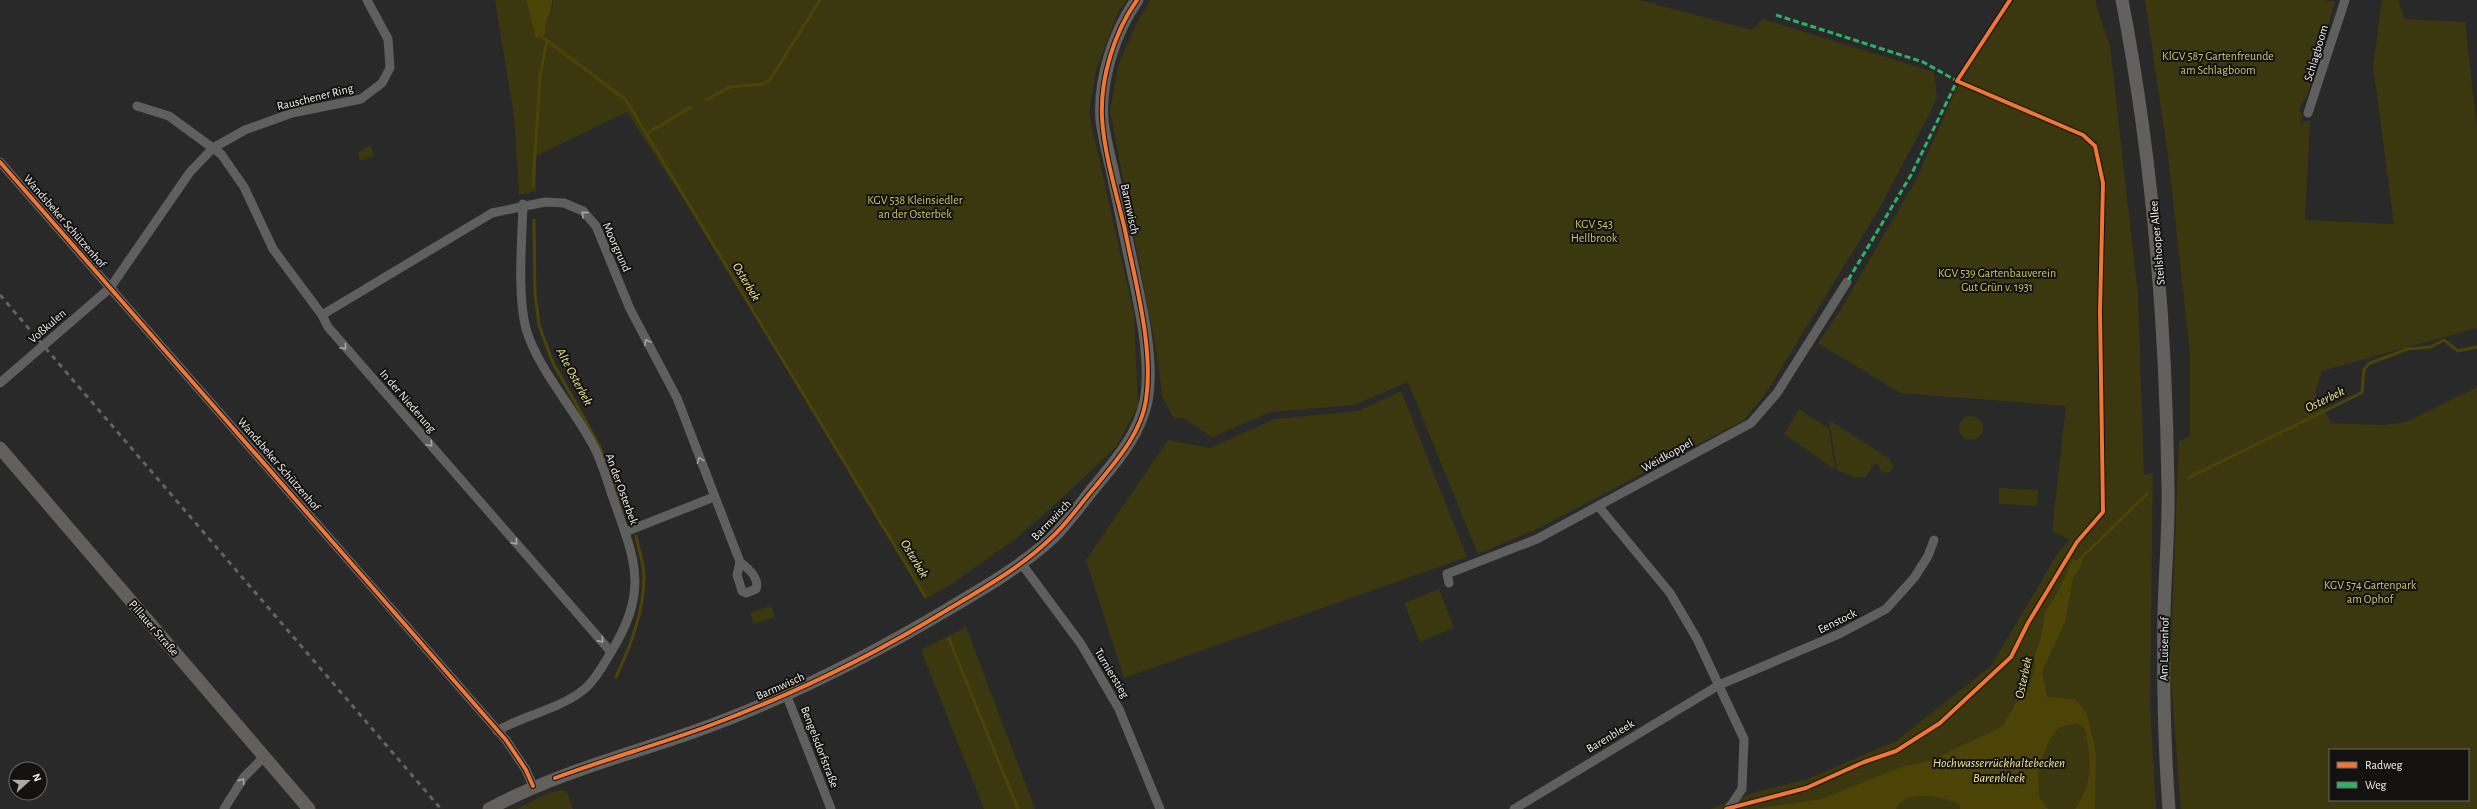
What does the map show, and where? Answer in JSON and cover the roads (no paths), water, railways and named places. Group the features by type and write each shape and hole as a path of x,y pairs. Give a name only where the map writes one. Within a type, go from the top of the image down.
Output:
{"street":[{"name":"Rauschener Ring","path":"110,288 190,172 213,148 246,130 288,115 361,99 382,83 390,68 388,40 367,0"},
{"name":"Barmwisch","path":"489,809 533,786 699,730 786,694 847,667 914,630 1020,563 1050,539 1127,447 1140,422 1146,400 1147,367 1139,301 1102,122 1105,78 1115,43 1129,11 1137,0"},
{"name":"Steilshooper Allee","path":"2122,0 2141,108 2158,256 2166,384 2168,489"},
{"name":"Schlagboom","path":"2308,114 2345,0"},
{"path":"137,106 168,116 213,148"},
{"name":"In der Niederung","path":"213,148 221,154 244,187 273,249 322,315 328,327 611,652"},
{"name":"Wandsbeker Schützenhof","path":"0,162 497,731 526,770 533,786"},
{"name":"Moorgrund","path":"322,315 492,213 523,204 545,202 564,203 583,211 596,226 630,309 677,398 740,562"},
{"name":"An der Osterbek","path":"497,731 512,722 550,709 582,691 599,671 621,636 636,596 635,564 594,446 540,360 526,329 522,297 523,204"},
{"name":"Weidkoppel","path":"1449,583 1448,574 1537,539 1599,507 1751,423 1777,393 1847,282"},
{"name":"Voßkulen","path":"0,383 110,288"},
{"name":"Pillauer Straße","path":"0,448 309,809"},
{"name":"Am Luisenhof","path":"2168,489 2164,667 2169,809"},
{"path":"625,532 714,497"},
{"path":"1599,507 1670,593 1696,639 1744,739 1742,789 1729,808"},
{"name":"Eenstock","path":"1719,685 1840,634 1886,609 1914,578 1928,556 1934,540"},
{"name":"Turnierstieg","path":"1020,563 1081,644 1119,708 1160,809"},
{"name":"Barenbleek","path":"1514,809 1719,685"},
{"name":"Bengelsdorfstraße","path":"786,694 832,809"},
{"path":"224,809 244,777 264,757"}],"water":[{"path":"526,0 552,0 551,9 545,25 545,34 536,38"},
{"name":"Hochwasserrückhaltebecken Barenbleek","path":"2073,559 2083,562 2073,578 2065,622 2042,672 2047,697 2075,699 2087,713 2096,753 2095,809 2075,809 2085,790 2089,770 2089,750 2085,729 2077,723 2058,728 2049,741 2038,768 2039,797 2048,809 1960,809 1960,805 1945,799 1925,796 1907,799 1900,803 1896,809 1755,809 1822,799 1901,767 1930,761 2003,726 2015,704 2025,696 2034,672 2035,654 2041,637 2045,612 2057,594"}],"waterway":[{"path":"706,100 730,87 763,84 770,80 820,0"},
{"name":"Osterbek","path":"541,33 541,36 626,100 925,596"},
{"name":"Alte Osterbek","path":"533,186 540,76 547,40"},
{"path":"648,133 691,107"},
{"name":"Alte Osterbek","path":"534,220 535,294 539,325 553,363 599,445 625,512"},
{"name":"Osterbek","path":"2188,478 2359,394 2362,392 2364,369 2370,363 2408,349 2431,347 2444,340 2458,351 2477,347"},
{"name":"Osterbek","path":"2075,564 2148,493"},
{"name":"Alte Osterbek","path":"616,677 636,628 642,602 644,571 636,536"},
{"name":"Osterbek","path":"949,639 1018,809"}],"railway":[{"path":"0,295 441,809"}],"park label":[{"name":"KlGV 587 Gartenfreunde am Schlagboom","path":"2218,63"},
{"name":"KGV 538 Kleinsiedler an der Osterbek","path":"915,207"},
{"name":"KGV 543 Hellbrook","path":"1594,231"},
{"name":"KGV 539 Gartenbauverein Gut Grün v. 1931","path":"1997,280"},
{"name":"KGV 574 Gartenpark am Ophof","path":"2370,592"}]}
